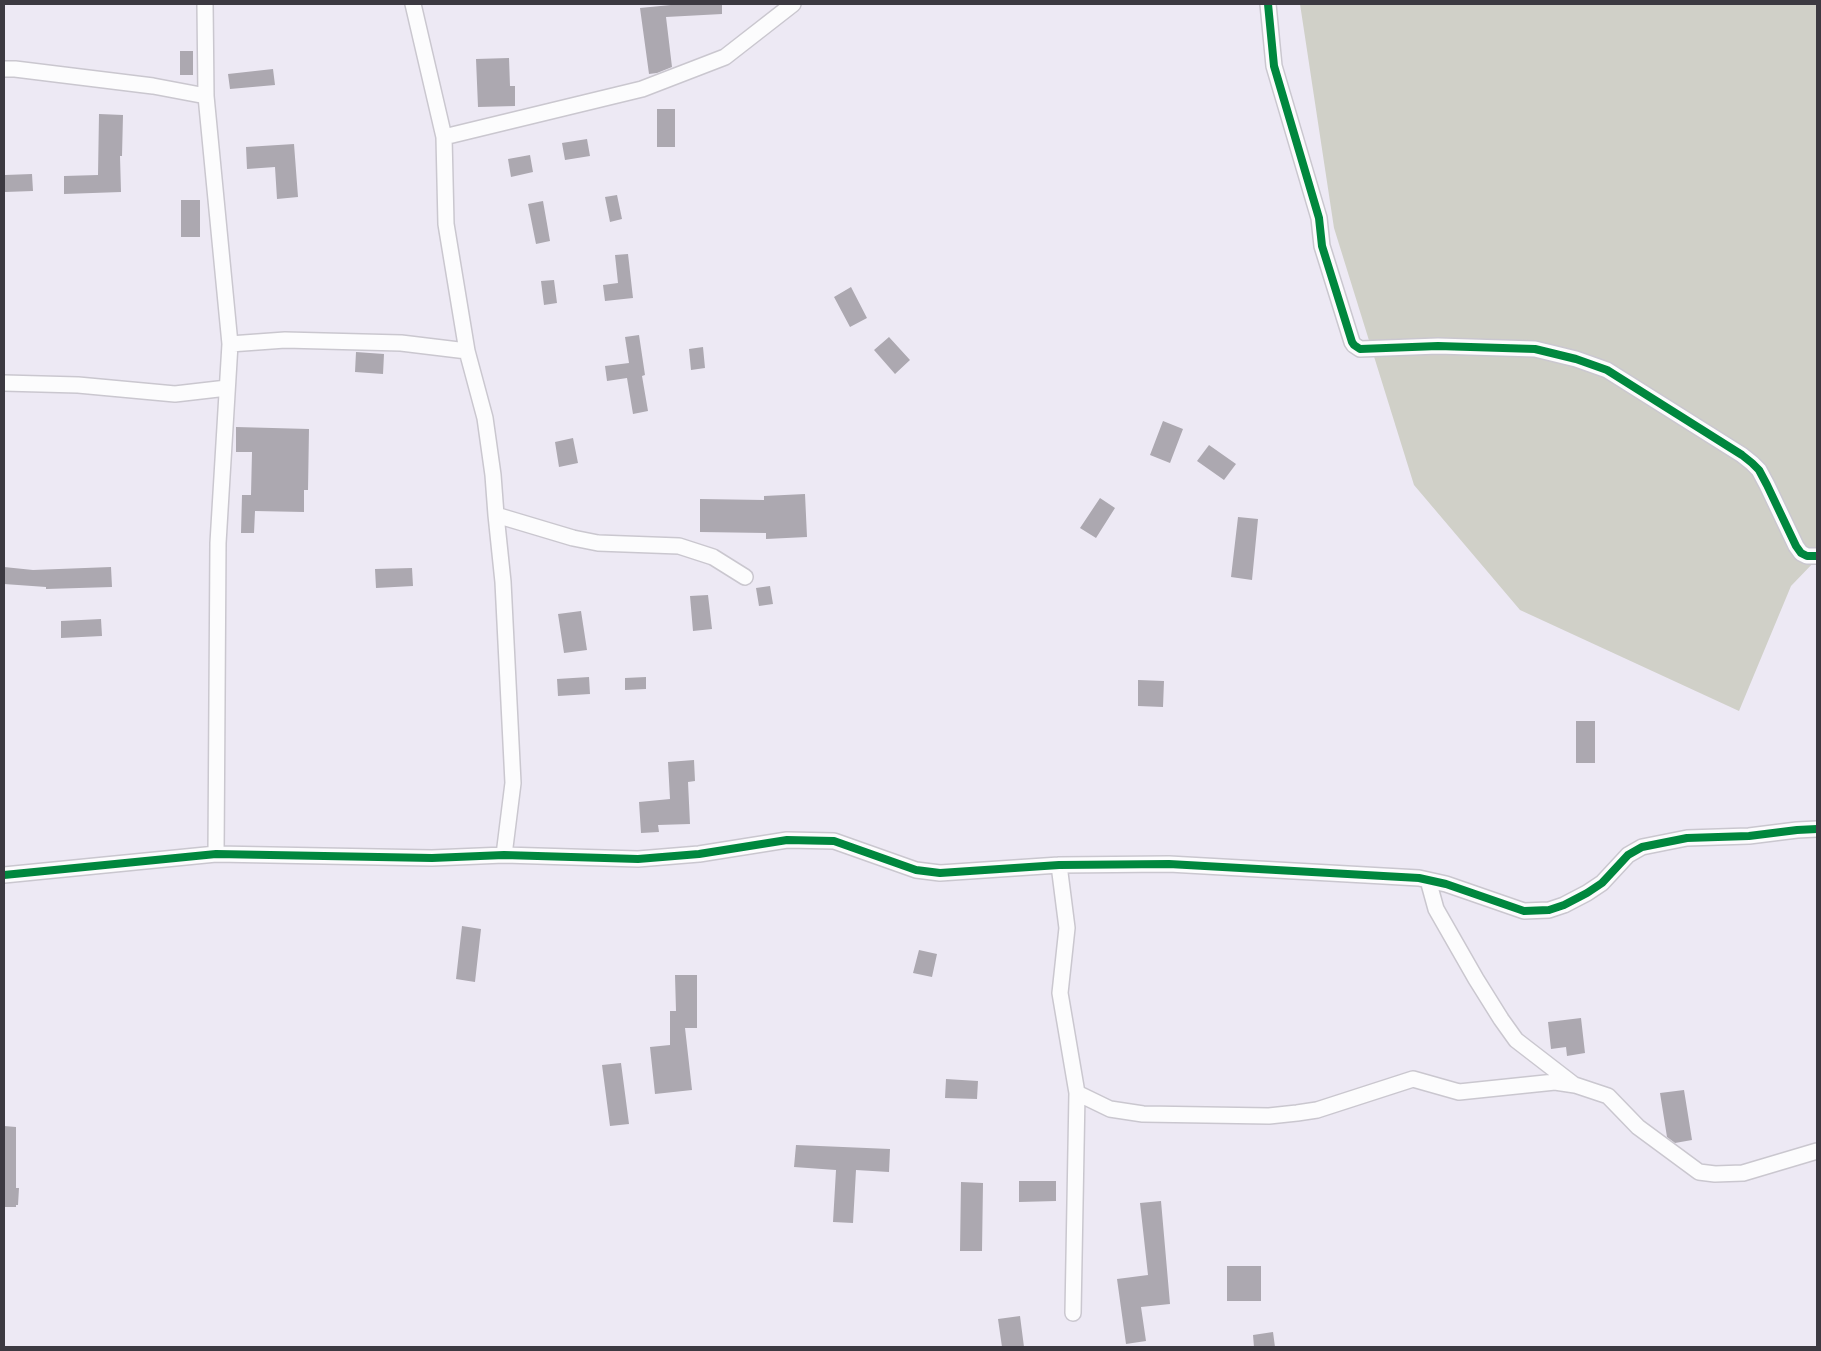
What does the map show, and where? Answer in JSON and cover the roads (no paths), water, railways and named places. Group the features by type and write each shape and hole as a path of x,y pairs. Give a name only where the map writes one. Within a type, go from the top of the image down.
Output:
{"street":[{"path":"205,4 206,96 230,344 218,543 216,854"},
{"path":"413,4 444,137 446,224 467,351 485,418 493,476 503,582 513,783 504,855"},
{"path":"444,137 642,89 725,57 793,4"},
{"path":"1268,4 1274,66 1318,218 1322,246 1328,267 1354,345 1360,349 1438,346 1535,349 1576,359 1607,370 1752,463 1759,470 1768,485 1796,546 1807,556 1817,556"},
{"path":"4,69 153,86 206,96"},
{"path":"230,344 285,340 391,343 467,351"},
{"path":"4,383 78,385 175,394 227,388"},
{"path":"496,514 573,538 598,542 679,546 713,557 745,577"},
{"path":"4,875 216,854 432,858 504,855 638,859 699,854 787,840 834,841 916,870 940,873 1059,865 1169,864 1428,880 1464,890 1524,911 1549,910 1588,893 1602,883 1628,854 1642,847 1687,838 1749,836 1817,829"},
{"path":"1059,865 1067,928 1060,993 1077,1093 1073,1313"},
{"path":"1428,880 1436,909 1501,1019 1516,1040 1575,1086"},
{"path":"1077,1093 1110,1109 1143,1114 1269,1116 1317,1110 1413,1079 1459,1092 1554,1082 1608,1096 1638,1127 1699,1172 1715,1174 1743,1173 1817,1151"}]}
